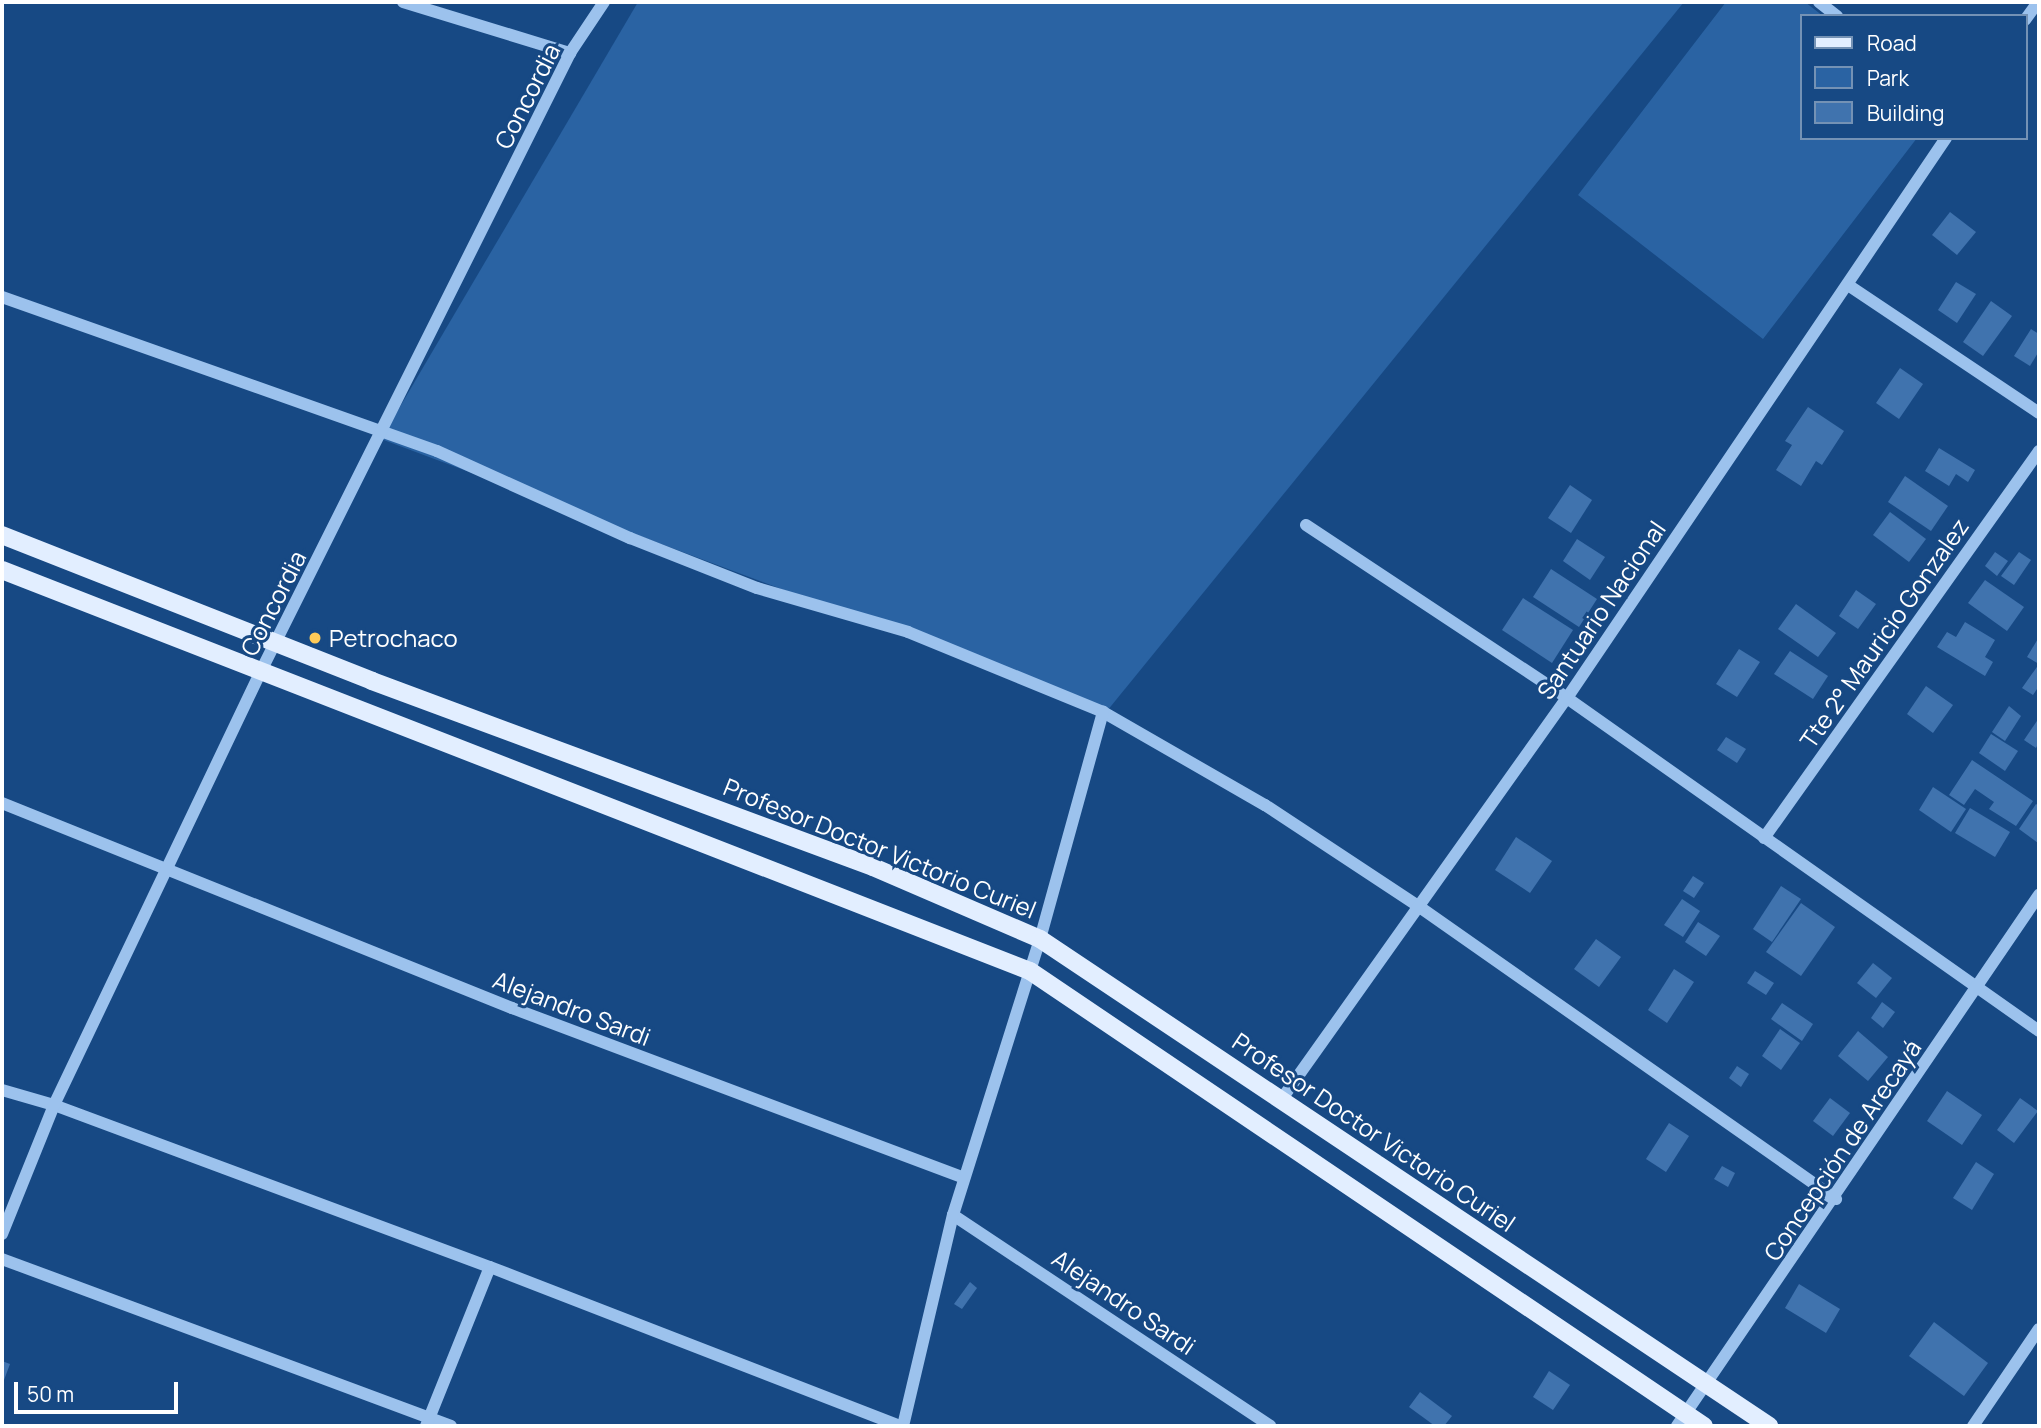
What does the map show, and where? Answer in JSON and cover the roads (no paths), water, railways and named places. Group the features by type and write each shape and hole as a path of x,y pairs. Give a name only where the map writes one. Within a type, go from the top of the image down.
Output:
{"main road":[{"name":"Profesor Doctor Victorio Curiel","path":"2,535 278,640 372,681 873,867 1040,939 1769,1426"},
{"path":"2,570 262,669 1030,971 1681,1420 1704,1426"}],"street":[{"path":"403,2 570,53"},
{"name":"Concordia","path":"2,1234 54,1105 262,669 383,433 570,53 604,2"},
{"path":"1819,2 1834,14"},
{"path":"2027,17 2038,2"},
{"name":"Santuario Nacional","path":"1281,1100 1421,908 1567,698 1945,140"},
{"path":"1848,285 2039,413"},
{"path":"2,297 437,451 630,538 757,588 908,632 1103,712 1265,805 1421,908 1836,1199"},
{"name":"Tte 2° Mauricio Gonzalez","path":"1763,838 2039,451"},
{"path":"1306,525 1567,698 2039,1031"},
{"path":"2,1090 54,1105 490,1267 902,1426 953,1215 1040,939 1103,712"},
{"name":"Alejandro Sardi","path":"2,803 512,1008 964,1178"},
{"name":"Concepción de Arecayá","path":"1681,1420 1836,1199 2039,895"},
{"name":"Alejandro Sardi","path":"953,1215 1270,1426"},
{"path":"2,1259 428,1422 452,1426"},
{"path":"428,1422 490,1267"},
{"path":"1973,1426 2039,1329"}],"place":[{"name":"Petrochaco","path":"315,638"}]}
